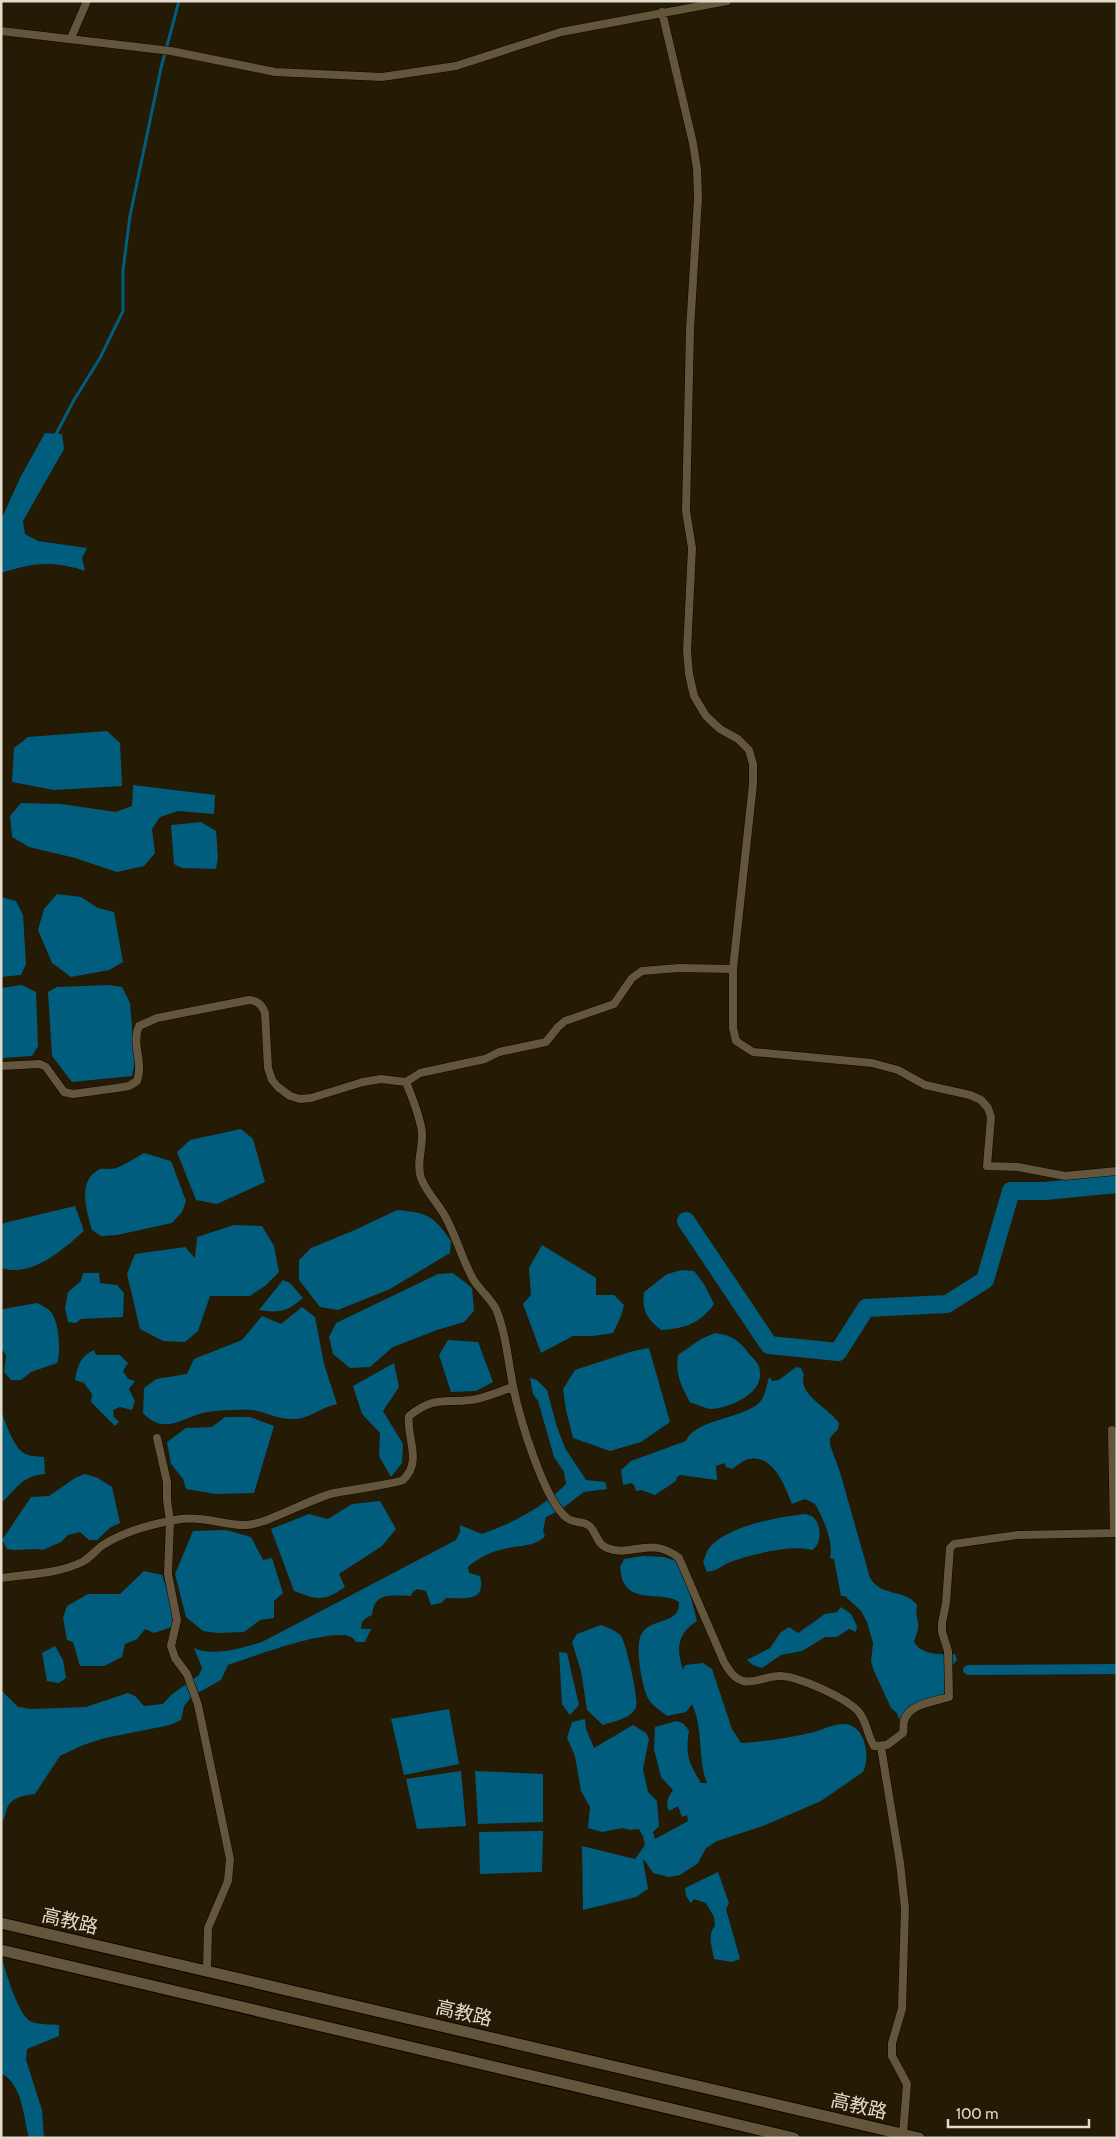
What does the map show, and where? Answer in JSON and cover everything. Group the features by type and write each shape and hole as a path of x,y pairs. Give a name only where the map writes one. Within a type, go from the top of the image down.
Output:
{"main road":[{"name":"高教路","path":"1,1923 919,2138"},
{"path":"1,1950 794,2138"}],"street":[{"path":"71,38 87,1"},
{"path":"1,31 160,49 275,72 382,76 456,66 561,32 727,1"},
{"path":"662,12 693,143 697,169 698,198 690,330 686,511 692,548 687,651 689,674 694,696 706,716 720,729 738,740 749,750 754,764 733,969 733,1028 736,1041 744,1048 754,1052 872,1063 898,1070 925,1085 970,1095 981,1100 988,1108 991,1117 987,1166 1018,1167 1065,1176 1117,1171"},
{"path":"1,1066 40,1064 46,1067 64,1092 73,1094 128,1086 137,1081 140,1073 136,1032 139,1026 157,1018 256,1000 262,1006 264,1013 268,1068 272,1080 290,1096 300,1099 311,1098 364,1082 381,1079 406,1082 420,1073 485,1059 499,1052 546,1042 565,1021 614,1004 632,978 642,970 679,968 733,969"},
{"path":"406,1082 422,1134 419,1166 421,1178 444,1214 472,1277 494,1306 503,1329 513,1387 543,1483 563,1514 568,1519 591,1527 597,1541 606,1548 616,1550 647,1546 672,1553 679,1558 731,1673 744,1681 782,1676 830,1694 858,1712 864,1721 874,1746 881,1747 903,1733 904,1720 914,1709 929,1702 949,1697 948,1651 942,1632 942,1623 946,1603 950,1548 954,1544 1018,1535 1115,1533 1112,1430"},
{"path":"1,1578 66,1568 84,1561 104,1545 123,1534 170,1521 209,1519 246,1526 264,1521 329,1494 355,1488 401,1482 410,1474 414,1459 408,1416 420,1406 438,1400 473,1399 513,1387"},
{"path":"157,1438 168,1482 166,1500 170,1521 168,1574 177,1620 171,1646 175,1658 187,1674 198,1705 230,1859 228,1880 208,1928 207,1971"},
{"path":"881,1747 900,1863 905,1908 902,2009 892,2043 892,2056 907,2084 903,2134"}],"water":[{"path":"45,433 62,434 64,449 23,521 25,534 38,541 87,548 82,558 85,571 63,565 43,564 1,573 1,520 21,476"},
{"path":"107,731 120,743 122,786 54,790 12,782 14,748 28,737"},
{"path":"133,785 215,795 214,814 178,811 160,817 152,829 155,853 144,866 117,872 75,858 29,847 12,837 10,816 21,803 61,804 116,812 132,806"},
{"path":"201,822 216,831 218,858 216,869 182,868 174,864 171,825"},
{"path":"57,894 81,897 98,908 114,912 123,962 109,970 71,977 52,963 38,930 44,909"},
{"path":"1,897 16,901 23,915 26,964 21,975 1,977"},
{"path":"22,985 36,992 38,1046 32,1056 1,1058 1,988"},
{"path":"108,985 122,987 130,1003 135,1062 132,1076 72,1082 52,1056 48,992 57,987"},
{"path":"241,1129 253,1139 265,1182 217,1204 196,1200 177,1152 190,1140"},
{"path":"144,1153 171,1161 186,1201 182,1212 172,1223 117,1235 101,1236 92,1230 86,1206 85,1197 88,1181 100,1169 116,1168"},
{"path":"75,1206 84,1231 56,1254 35,1266 13,1270 1,1268 1,1226 4,1223"},
{"path":"397,1210 423,1214 434,1221 451,1241 450,1253 390,1289 338,1310 320,1307 299,1280 299,1260 311,1248"},
{"path":"234,1225 262,1226 274,1246 279,1272 265,1286 250,1296 210,1296 198,1331 185,1342 163,1341 140,1329 127,1274 135,1254 185,1247 195,1258 197,1237"},
{"path":"542,1245 596,1278 596,1295 614,1295 624,1305 613,1333 573,1336 541,1353 523,1304 531,1295 529,1268"},
{"path":"682,1270 694,1271 704,1284 714,1304 709,1311 691,1324 661,1330 646,1314 644,1292 667,1274"},
{"path":"83,1273 99,1273 100,1283 117,1285 124,1293 123,1317 81,1319 76,1323 68,1322 65,1308 68,1292 81,1281"},
{"path":"453,1273 472,1288 474,1311 464,1322 393,1347 370,1367 350,1368 333,1354 329,1337 336,1323 438,1274"},
{"path":"283,1280 290,1283 303,1298 287,1309 259,1310"},
{"path":"37,1303 50,1311 55,1320 59,1346 57,1363 31,1372 21,1380 11,1380 4,1372 6,1355 1,1348 1,1312 3,1309"},
{"path":"302,1307 315,1317 324,1364 337,1404 304,1418 297,1419 281,1418 253,1410 228,1410 203,1413 172,1424 165,1424 151,1420 143,1413 144,1388 156,1379 187,1374 194,1359 242,1340 262,1316 281,1324"},
{"path":"715,1333 726,1335 739,1342 758,1364 760,1376 758,1384 746,1397 729,1405 712,1409 690,1402 679,1379 677,1362 678,1355 701,1339"},
{"path":"448,1340 478,1342 493,1382 476,1391 451,1392 439,1355"},
{"path":"649,1348 670,1422 641,1442 610,1451 573,1438 563,1389 575,1370 633,1351"},
{"path":"94,1350 96,1355 120,1355 128,1363 123,1371 128,1379 135,1381 129,1389 135,1401 132,1410 120,1407 113,1410 114,1417 119,1422 115,1426 91,1402 92,1394 84,1383 75,1380 80,1362"},
{"path":"394,1363 399,1387 383,1411 403,1444 402,1463 391,1477 379,1456 380,1433 362,1414 353,1386"},
{"path":"796,1367 801,1368 804,1375 803,1382 809,1395 839,1423 838,1429 830,1438 830,1445 840,1472 870,1578 881,1588 906,1596 917,1605 918,1629 914,1641 917,1646 926,1652 955,1654 957,1660 945,1675 944,1694 912,1708 911,1718 899,1719 897,1713 891,1708 874,1671 871,1662 873,1643 867,1622 861,1611 845,1596 841,1596 834,1559 830,1558 829,1538 815,1504 805,1499 792,1504 777,1473 765,1461 749,1459 732,1469 726,1467 724,1463 716,1466 717,1480 680,1475 676,1481 655,1495 641,1490 636,1491 631,1483 623,1485 621,1470 631,1461 686,1441 699,1428 751,1408 763,1398 769,1377 772,1381 779,1380"},
{"path":"530,1378 537,1380 547,1390 565,1448 586,1480 605,1482 607,1489 584,1492 560,1510 546,1517 543,1531 545,1536 536,1543 496,1551 471,1564 468,1567 469,1573 480,1576 481,1585 477,1595 466,1598 446,1598 441,1603 431,1605 426,1591 417,1589 411,1596 385,1596 380,1598 374,1607 372,1615 365,1619 362,1624 361,1629 371,1629 365,1642 356,1642 345,1635 316,1638 228,1665 221,1680 192,1696 184,1706 181,1720 170,1725 105,1738 83,1745 60,1756 35,1794 15,1799 9,1804 1,1823 1,1690 18,1707 31,1709 86,1707 128,1693 135,1696 144,1706 163,1704 171,1695 199,1675 202,1668 194,1648 202,1651 219,1652 262,1642 456,1540 460,1532 460,1525 482,1534 527,1514 557,1493 566,1484 564,1472 554,1457 538,1401 533,1394"},
{"path":"1,1408 9,1431 18,1448 26,1454 44,1457 45,1474 25,1480 1,1503"},
{"path":"225,1417 250,1417 274,1426 254,1493 216,1494 186,1489 183,1479 171,1464 167,1442 186,1428 212,1427"},
{"path":"85,1474 98,1478 112,1487 120,1523 111,1527 97,1540 89,1540 80,1532 68,1535 61,1542 43,1550 7,1549 2,1540 31,1497 49,1496 75,1478"},
{"path":"380,1501 396,1529 382,1546 339,1574 345,1587 331,1595 320,1598 294,1591 271,1529 309,1514 328,1519 352,1504"},
{"path":"805,1514 816,1520 820,1534 818,1543 812,1550 794,1548 770,1551 736,1560 707,1572 703,1562 709,1548 717,1540 740,1528 781,1517"},
{"path":"226,1530 251,1537 263,1560 272,1558 283,1593 274,1601 274,1618 260,1620 244,1632 217,1633 203,1631 186,1617 175,1574 193,1531"},
{"path":"643,1556 664,1557 682,1563 697,1621 685,1631 680,1642 679,1655 683,1670 685,1665 703,1663 712,1669 732,1729 741,1743 793,1737 839,1724 851,1725 857,1729 864,1742 866,1750 865,1766 863,1772 821,1801 763,1826 717,1841 706,1848 698,1863 680,1875 669,1877 653,1873 643,1860 648,1889 636,1897 583,1910 582,1846 635,1859 645,1845 639,1829 630,1830 623,1828 602,1832 588,1828 590,1807 581,1791 575,1756 567,1738 572,1722 585,1719 586,1729 594,1748 633,1725 646,1733 649,1739 643,1769 648,1792 657,1801 659,1826 653,1832 655,1839 688,1821 687,1815 682,1817 678,1806 669,1811 667,1805 673,1790 661,1777 654,1749 655,1727 677,1721 684,1724 689,1731 688,1753 691,1764 701,1783 707,1783 702,1763 698,1724 692,1704 686,1712 667,1716 649,1700 646,1694 639,1656 642,1633 647,1628 671,1618 678,1609 679,1602 665,1597 642,1595 629,1589 623,1581 620,1567 624,1559"},
{"path":"144,1571 162,1575 172,1604 172,1627 154,1633 145,1629 137,1639 125,1644 122,1657 104,1666 80,1666 73,1642 67,1640 63,1618 67,1606 88,1594 120,1594"},
{"path":"841,1607 851,1614 857,1626 856,1632 849,1629 837,1637 825,1637 802,1651 781,1655 762,1668 753,1665 747,1660 770,1648 781,1632 789,1627 798,1633 825,1614 837,1612"},
{"path":"601,1625 612,1629 621,1636 632,1671 636,1694 636,1707 634,1711 622,1719 603,1725 587,1710 581,1671 572,1642 577,1634"},
{"path":"55,1646 63,1660 66,1678 59,1683 47,1681 42,1653"},
{"path":"559,1652 567,1653 579,1705 570,1715 562,1704"},
{"path":"449,1709 459,1764 404,1775 391,1719"},
{"path":"461,1771 466,1826 417,1829 406,1779"},
{"path":"475,1771 543,1774 543,1822 478,1824"},
{"path":"543,1831 542,1872 480,1874 479,1832"},
{"path":"718,1872 729,1903 726,1909 740,1959 732,1962 714,1959 711,1933 715,1926 714,1917 706,1903 694,1899 691,1903 686,1896 685,1888"},
{"path":"1,1955 17,2002 27,2018 35,2023 59,2025 59,2036 27,2049 26,2060 42,2110 44,2138 29,2138 18,2093 14,2085 1,2073"}],"waterway":[{"path":"54,438 74,400 100,358 123,311 123,270 130,216 161,68 179,1"},
{"path":"686,1221 769,1345 838,1352 866,1308 947,1304 985,1280 1011,1191 1045,1191 1117,1184"},
{"path":"968,1670 1117,1669"}]}
